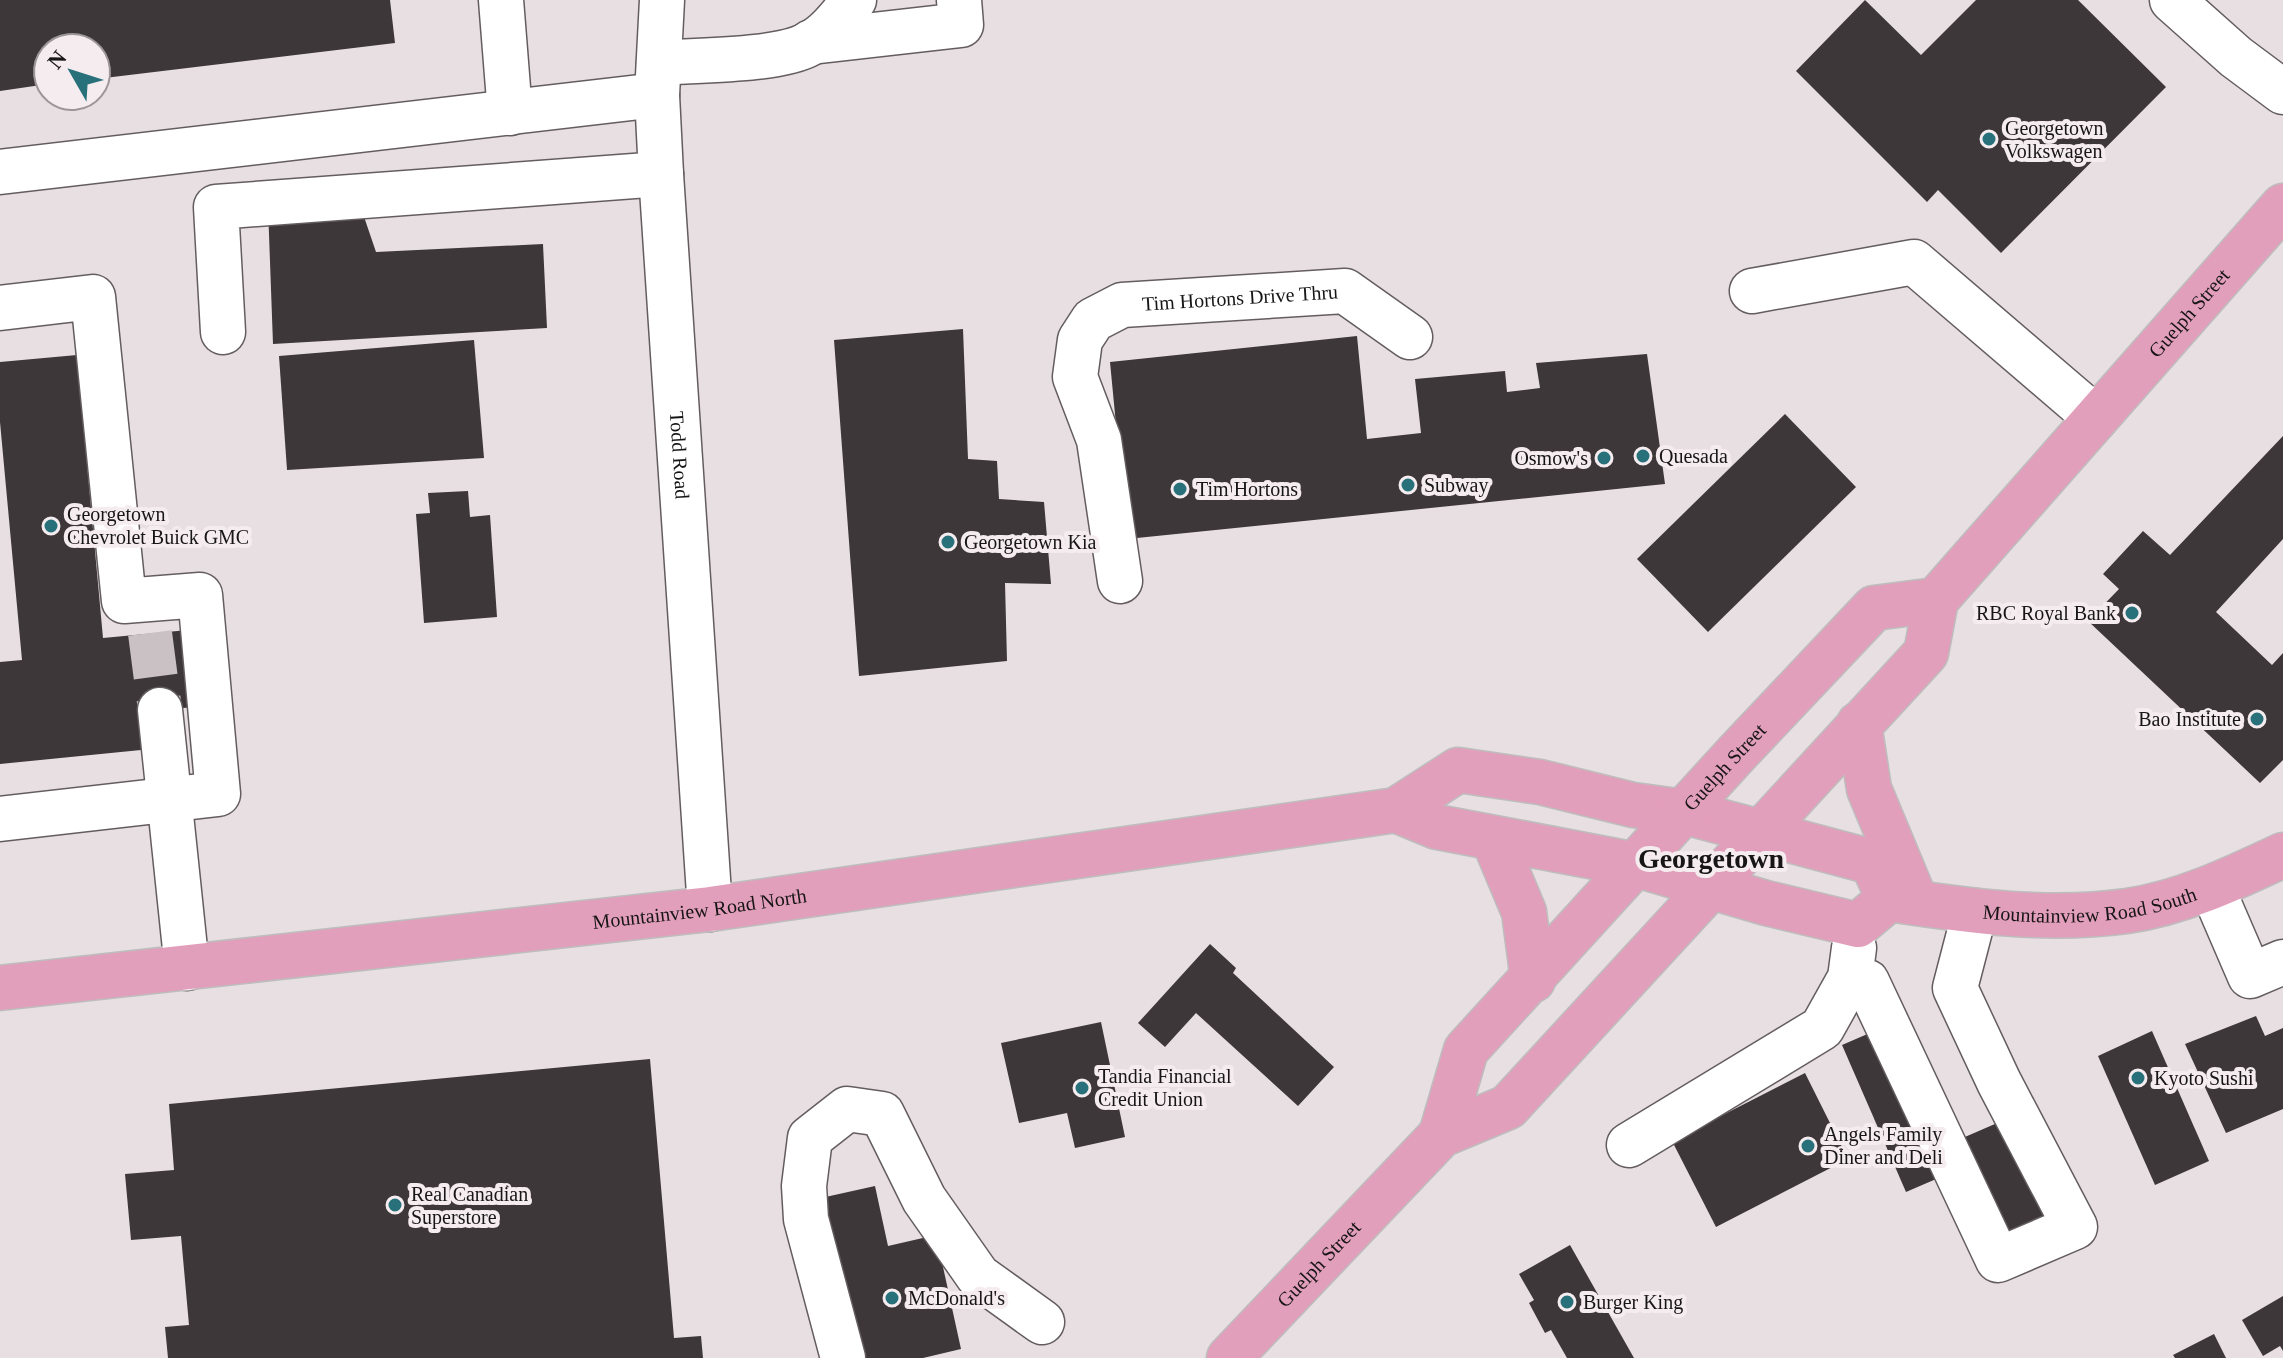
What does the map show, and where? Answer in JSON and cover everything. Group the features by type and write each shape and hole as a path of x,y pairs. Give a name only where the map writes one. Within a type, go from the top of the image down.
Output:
{"main road":[{"name":"Guelph Street","path":"1229,1358 1441,1135 1508,1107 1926,653 1936,600 2283,206"},
{"name":"Guelph Street","path":"1441,1135 1466,1050 1685,812 1874,608 1936,600"},
{"path":"1859,724 1888,909"},
{"name":"Mountainview Road North","path":"0,988 710,909 1396,810 1458,770 1540,782 1633,805 1685,812 1762,830"},
{"path":"1396,810 1437,827 1637,865"},
{"path":"1762,830 1872,862 1888,909"},
{"path":"1493,838 1524,912 1533,980"},
{"name":"Mountainview Road South","path":"1637,865 1766,903 1975,911 2045,917 2129,911 2212,888 2283,855"}],"street":[{"path":"501,0 510,113"},
{"name":"Todd Road","path":"662,0 658,79 661,174 710,909"},
{"path":"811,42 834,25 854,0"},
{"path":"0,172 510,113 811,42 961,25 959,0"},
{"path":"2172,0 2236,57 2283,92"},
{"path":"223,332 216,207 661,174"},
{"path":"1752,291 1914,262 2096,418"},
{"name":"Tim Hortons Drive Thru","path":"1120,581 1099,440 1075,377 1080,340 1093,320 1122,305 1345,291 1410,337"},
{"path":"0,308 93,297 124,601 148,616 200,595 218,794 0,819"},
{"path":"160,710 187,968"},
{"path":"2212,888 2250,976 2283,962"},
{"path":"1629,1145 1822,1028 1888,909"},
{"path":"1850,978 1867,982 1998,1260 2075,1227 1999,1082 1955,988 1975,911"},
{"path":"843,1358 806,1219 804,1186 810,1138 847,1109 882,1114 924,1199 978,1276 1042,1322"}],"building":[{"path":"0,0 390,0 395,43 112,77 112,32 32,32 32,86 0,91"},
{"name":"Georgetown Volkswagen","path":"1865,0 1921,55 1976,0 2078,0 2166,87 2001,253 1938,190 1927,202 1796,71"},
{"path":"360,205 376,252 543,244 547,328 273,344 268,207"},
{"name":"Georgetown Kia","path":"963,329 968,459 997,461 999,499 1044,502 1051,584 1005,583 1007,661 859,676 834,340"},
{"path":"1357,336 1367,439 1421,433 1415,379 1505,371 1507,392 1540,388 1536,363 1647,354 1665,484 1127,539 1110,362"},
{"path":"474,340 484,458 287,470 279,356"},
{"name":"Georgetown Chevrolet Buick GMC","path":"77,355 103,638 188,630 195,707 148,711 151,749 0,764 0,662 22,660 0,422 0,362"},
{"path":"1785,414 1856,487 1708,632 1637,559"},
{"path":"2283,436 2283,539 2216,612 2272,665 2283,653 2283,760 2260,783 2088,621 2119,589 2103,574 2143,531 2170,555"},
{"path":"468,491 470,517 490,515 497,617 424,623 416,514 430,513 428,493"},
{"path":"1210,944 1236,968 1233,973 1334,1067 1298,1106 1196,1013 1165,1047 1138,1023"},
{"path":"2256,1016 2265,1036 2283,1028 2283,1109 2226,1133 2185,1044"},
{"path":"1101,1022 1125,1137 1075,1148 1067,1113 1019,1123 1001,1043"},
{"path":"1886,1026 1950,1173 1906,1192 1842,1045"},
{"path":"2152,1031 2209,1161 2155,1185 2098,1056"},
{"name":"Real Canadian Superstore","path":"650,1059 674,1338 701,1336 703,1358 168,1358 165,1327 189,1325 181,1236 131,1240 125,1174 174,1170 169,1104"},
{"path":"1805,1073 1848,1159 1716,1227 1672,1141"},
{"path":"2011,1117 2056,1218 2004,1241 1958,1140"},
{"name":"McDonald's","path":"875,1186 888,1246 936,1235 961,1349 923,1358 847,1358 812,1200"},
{"name":"Burger King","path":"1570,1245 1634,1358 1567,1358 1551,1330 1545,1333 1529,1303 1534,1300 1519,1274"},
{"path":"2283,1296 2283,1351 2280,1346 2263,1356 2242,1320"},
{"path":"2214,1334 2226,1358 2175,1358 2173,1355"}],"tunnel":[{"path":"150,633 160,710"}],"place":[{"name":"Georgetown Volkswagen","path":"1989,139"},
{"name":"Quesada","path":"1643,456"},
{"name":"Osmow's","path":"1604,458"},
{"name":"Subway","path":"1408,485"},
{"name":"Tim Hortons","path":"1180,489"},
{"name":"Georgetown Chevrolet Buick GMC","path":"51,526"},
{"name":"Georgetown Kia","path":"948,542"},
{"name":"RBC Royal Bank","path":"2132,613"},
{"name":"Bao Institute","path":"2257,719"},
{"name":"Kyoto Sushi","path":"2138,1078"},
{"name":"Tandia Financial Credit Union","path":"1082,1088"},
{"name":"Angels Family Diner and Deli","path":"1808,1146"},
{"name":"Real Canadian Superstore","path":"395,1205"},
{"name":"McDonald's","path":"892,1298"},
{"name":"Burger King","path":"1567,1302"}],"district":[{"name":"Georgetown","path":"1711,858"}]}
